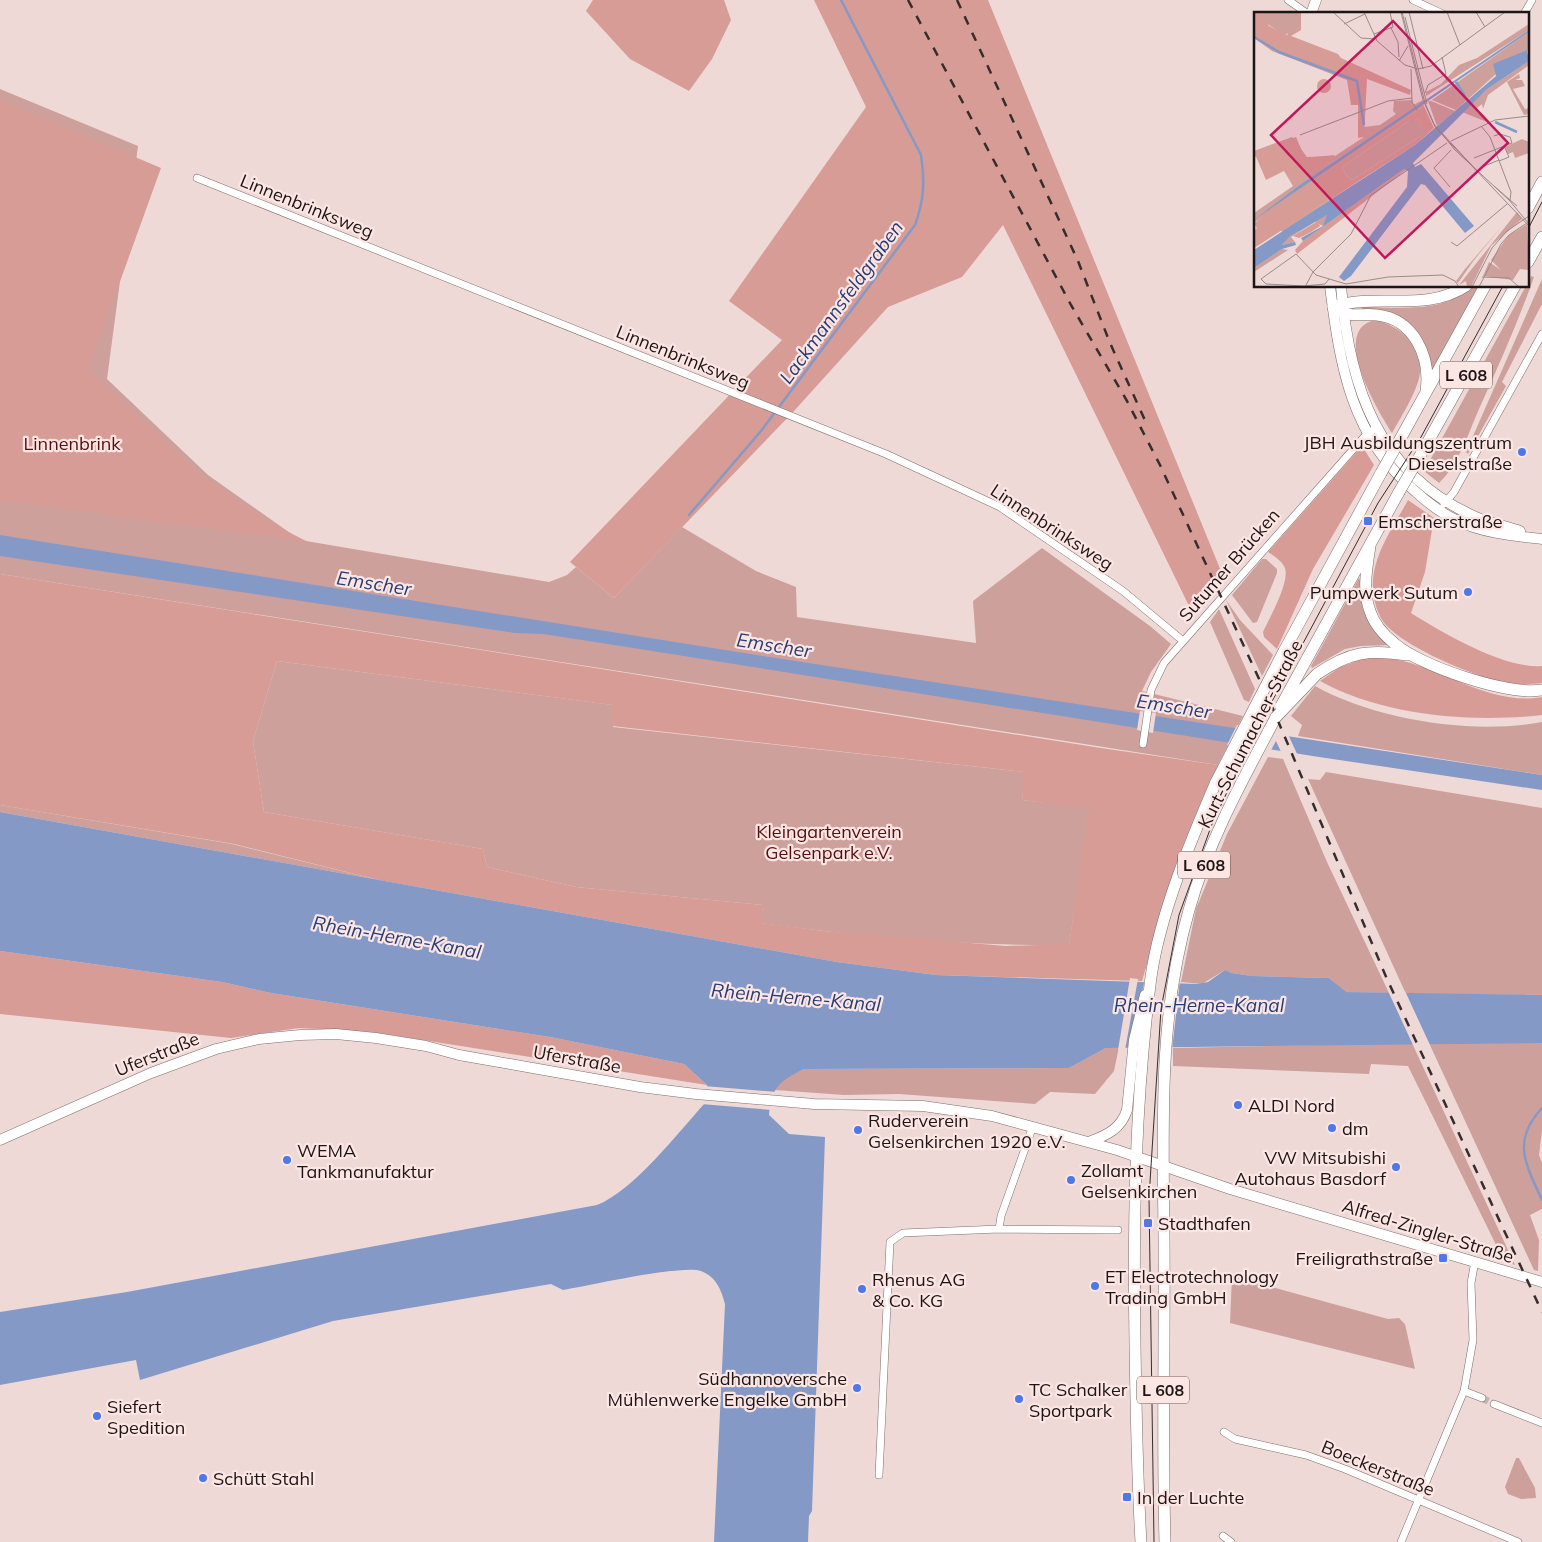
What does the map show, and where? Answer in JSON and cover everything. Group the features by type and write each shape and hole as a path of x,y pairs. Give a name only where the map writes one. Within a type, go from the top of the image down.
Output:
{"main road":[{"path":"1310,12 1316,0"},
{"path":"1530,204 1542,182"},
{"path":"1530,258 1542,237"},
{"path":"1331,288 1340,309"},
{"path":"1341,288 1340,309 1344,376 1358,415 1413,476 1446,502 1477,518 1542,538"},
{"path":"1340,309 1430,301 1451,295 1463,288"},
{"name":"Kurt-Schumacher-Straße","path":"1141,1542 1134,1275 1137,1057 1151,976 1176,883 1216,782 1284,651 1484,288"},
{"name":"Kurt-Schumacher-Straße","path":"1165,1542 1162,1167 1165,1056 1167,1016 1189,910 1200,878 1239,786 1303,666 1514,288"},
{"name":"L 608","path":"1340,309 1383,316 1398,321 1407,328 1417,341 1424,356 1427,372 1425,394"},
{"path":"1372,430 1381,456 1393,471 1439,511 1476,527 1514,536 1542,538"},
{"name":"L 608","path":"1370,546 1365,584 1369,610 1378,628 1395,644 1412,655 1496,687 1524,692 1542,690"},
{"name":"L 608","path":"1276,716 1317,674 1334,662 1361,652 1412,655"},
{"name":"Uferstraße","path":"0,1140 178,1061 237,1043 300,1035 336,1034 426,1046 459,1055 640,1087 696,1094 778,1101 942,1108 1033,1126 1136,1156 1162,1167"},
{"path":"1089,1142 1104,1136 1123,1121 1127,1110 1137,1057"},
{"name":"Alfred-Zingler-Straße","path":"1162,1167 1542,1282"}],"street":[{"path":"1288,0 1306,12"},
{"path":"1413,0 1439,12"},
{"path":"1525,12 1532,0"},
{"name":"Linnenbrinksweg","path":"197,178 886,454 1000,507 1124,591 1183,641"},
{"path":"1439,511 1454,492 1542,334"},
{"name":"Sutumer Brücken","path":"1143,744 1150,701 1160,669 1372,430"},
{"path":"999,1229 1001,1216 1033,1126"},
{"path":"879,1475 890,1242 903,1233 999,1229 1118,1230"},
{"path":"1401,1542 1464,1391 1473,1340 1470,1283 1476,1261"},
{"path":"1464,1391 1482,1398"},
{"path":"1494,1404 1542,1423"},
{"name":"Boeckerstraße","path":"1224,1432 1235,1439 1321,1461 1420,1500 1500,1539 1518,1542"},
{"path":"1223,1536 1231,1542"}],"green space":[{"path":"593,0 724,0 731,20 712,59 689,91 630,59 586,11"},
{"path":"814,0 988,0 1223,576 1190,608 1003,225 962,277 888,307 794,411 614,598 570,562 782,340 729,301 866,107"},
{"path":"0,89 138,146 107,379 208,475 300,540 549,582 567,575 576,567 614,598 682,527 756,571 796,587 797,617 976,643 973,601 1042,548 1150,626 1171,644 1151,672 1142,691 1243,716 1218,765 0,574"},
{"name":"Linnenbrink","path":"0,100 161,168 88,370 200,474 273,524 308,542 0,500"},
{"path":"1531,276 1534,277 1530,287"},
{"path":"1542,279 1542,304 1502,382 1506,386 1468,454 1466,452"},
{"path":"1471,288 1478,288 1432,371 1429,370 1428,356 1424,343 1410,324 1401,317 1389,312 1362,310 1362,307 1406,308 1435,305 1462,295"},
{"path":"1525,288 1530,288 1458,458 1439,483 1424,471"},
{"path":"1375,320 1385,323 1404,334 1416,350 1419,360 1420,371 1416,389 1392,433 1368,390 1356,354 1356,339 1362,327"},
{"path":"1362,446 1374,465 1313,569 1277,649 1264,637 1263,632 1282,591 1286,574 1282,563 1268,552"},
{"path":"1408,500 1434,518 1425,572 1411,613 1456,639 1492,656 1510,662 1542,666 1542,683 1509,684 1458,667 1440,660 1408,642 1382,621 1376,607 1373,592 1373,576 1384,542"},
{"path":"1262,559 1266,559 1277,569 1277,573 1257,622 1253,623 1232,595"},
{"path":"0,574 1218,765 1173,875 1142,981 936,975 837,962 379,880 234,844 0,805","holes":["277,661 612,705 612,726 1024,772 1022,800 1089,809 1069,944 1006,946 823,931 762,923 763,905 576,887 487,867 483,849 264,812 253,741"]},
{"path":"1359,578 1388,645 1361,646 1345,649 1312,668 1311,666"},
{"path":"1226,600 1240,620 1273,655 1262,676"},
{"path":"1219,609 1255,689 1249,702 1244,700 1210,622"},
{"path":"1365,658 1403,661 1506,697 1542,697 1542,715 1487,718 1428,714 1371,702 1345,693 1320,681 1340,667"},
{"name":"Kleingartenverein Gelsenpark e.V.","path":"277,661 613,705 613,727 1025,772 1022,800 1090,808 1069,945 915,940 761,923 763,905 576,887 487,867 483,849 264,812 253,741"},
{"path":"1315,686 1339,698 1366,708 1426,722 1486,727 1515,726 1542,722 1542,775 1298,736 1302,725 1291,716"},
{"path":"1268,757 1283,759 1327,862 1389,993 1345,992 1329,978 1252,976 1225,970 1202,984 1181,982 1196,909 1227,834"},
{"path":"1326,772 1542,808 1542,995 1406,994 1308,779 1320,780"},
{"path":"0,805 232,844 379,880 0,812"},
{"path":"0,951 222,982 271,993 550,1037 684,1064 707,1085 372,1032 299,1028 231,1038 0,1014"},
{"path":"1412,1043 1515,1265 1504,1261 1408,1066 1371,1064 1369,1074 1173,1066 1173,1048"},
{"path":"1429,1043 1542,1043 1542,1130 1539,1155 1542,1163 1542,1209 1530,1215 1539,1240 1538,1271 1534,1270"},
{"path":"1119,1047 1114,1071 1095,1094 1050,1092 1035,1104 899,1094 844,1095 775,1090 781,1080 804,1069 1069,1068 1106,1048"},
{"path":"1232,1276 1388,1319 1399,1318 1405,1324 1415,1369 1230,1323"},
{"path":"1516,1458 1519,1458 1535,1488 1536,1498 1521,1499 1508,1494 1505,1487"}],"water":[{"path":"0,535 763,656 1542,775 1542,790 1319,757 543,634 515,633 0,556"},
{"name":"Rhein-Herne-Kanal","path":"0,812 837,962 936,975 1197,984 1208,982 1225,970 1252,976 1329,978 1346,992 1542,995 1542,1043 1106,1048 1069,1068 804,1069 788,1078 775,1091 769,1115 789,1134 825,1137 812,1511 809,1516 808,1542 714,1542 725,1304 717,1284 711,1277 701,1271 676,1270 563,1290 551,1284 333,1321 140,1380 136,1360 0,1385 0,1312 127,1292 597,1205 625,1188 668,1145 705,1103 707,1085 684,1064 550,1037 271,993 222,982 0,951"}],"pier":[{"path":"1140,711 1156,713 1153,733 1137,730"},
{"path":"1237,725 1287,732 1298,756 1282,754 1276,741 1270,752 1227,745"},
{"path":"1130,978 1138,979 1125,1050 1118,1050"},
{"path":"1145,979 1180,980 1172,1050 1129,1050"},
{"path":"1388,991 1405,991 1430,1045 1413,1045"},
{"path":"704,1086 777,1092 773,1097 772,1110 701,1104"}],"waterway":[{"name":"Lackmannsfeldgraben","path":"689,515 761,431 915,225 918,216 923,191 921,155 841,0"},
{"path":"1542,1108 1532,1120 1524,1142 1527,1164 1542,1200"}],"tunnel":[{"path":"1482,1398 1494,1404"}],"tram line":[{"path":"1530,225 1542,202"},
{"path":"1154,1542 1149,1198 1161,1009 1179,915 1212,824 1254,735 1378,503 1421,437 1502,288"}],"railway":[{"path":"908,0 1071,305 1127,401 1160,465 1273,709 1387,979 1542,1312"},
{"path":"957,0 1078,261 1110,343 1148,427"}],"place":[{"name":"JBH Ausbildungszentrum Dieselstraße","path":"1522,452"},
{"name":"Emscherstraße","path":"1368,521"},
{"name":"Pumpwerk Sutum","path":"1468,592"},
{"name":"ALDI Nord","path":"1238,1105"},
{"name":"dm","path":"1332,1128"},
{"name":"Ruderverein Gelsenkirchen 1920 e.V.","path":"858,1130"},
{"name":"WEMA Tankmanufaktur","path":"287,1160"},
{"name":"VW Mitsubishi Autohaus Basdorf","path":"1396,1167"},
{"name":"Zollamt Gelsenkirchen","path":"1071,1180"},
{"name":"Stadthafen","path":"1148,1223"},
{"name":"Freiligrathstraße","path":"1443,1258"},
{"name":"ET Electrotechnology Trading GmbH","path":"1095,1286"},
{"name":"Rhenus AG & Co. KG","path":"862,1289"},
{"name":"Südhannoversche Mühlenwerke Engelke GmbH","path":"857,1388"},
{"name":"TC Schalker Sportpark","path":"1019,1399"},
{"name":"Siefert Spedition","path":"97,1416"},
{"name":"Schütt Stahl","path":"203,1478"},
{"name":"In der Luchte","path":"1127,1497"}],"water label":[{"name":"Emscher","path":"374,583"},
{"name":"Emscher","path":"774,645"},
{"name":"Emscher","path":"1174,706"}]}
